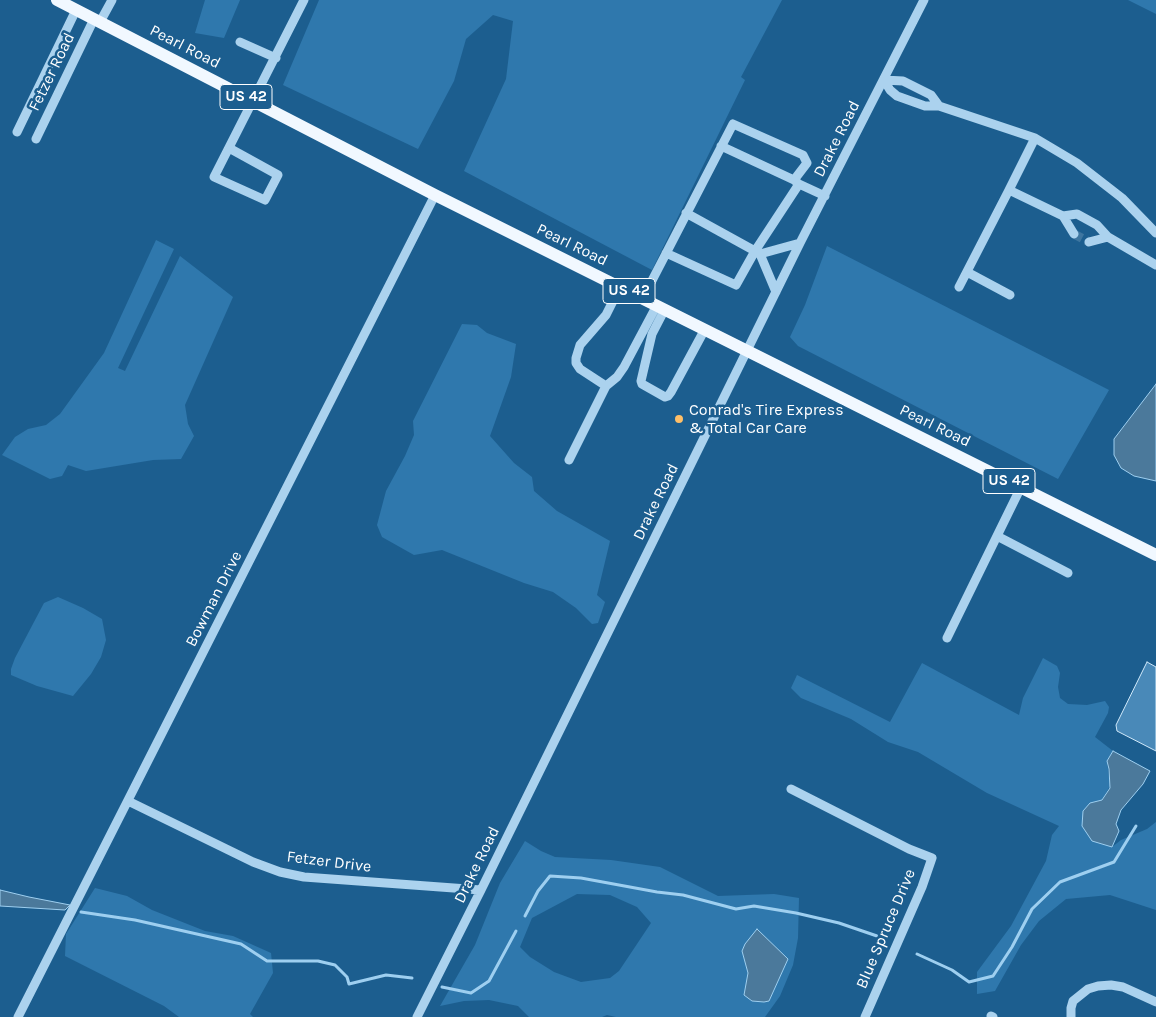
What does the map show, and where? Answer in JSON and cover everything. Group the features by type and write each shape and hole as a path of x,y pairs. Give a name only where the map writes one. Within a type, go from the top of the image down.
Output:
{"main road":[{"name":"Pearl Road","path":"57,0 435,195 1156,555"}],"street":[{"name":"Fetzer Road","path":"36,139 97,20 112,0"},
{"path":"229,148 278,175 265,200 214,177 304,0"},
{"name":"Drake Road","path":"417,1017 800,243 924,0"},
{"path":"17,132 76,10"},
{"path":"240,42 276,58"},
{"path":"884,80 903,81 931,95 940,106"},
{"path":"884,80 890,90 897,96 925,106 940,106 1035,138 1077,163 1122,198 1156,233"},
{"path":"642,298 733,124 803,155 807,163 757,252 736,285 666,253"},
{"path":"959,287 1035,138"},
{"path":"721,146 825,196"},
{"path":"1009,190 1063,216 1074,234"},
{"name":"Bowman Drive","path":"18,1017 435,195"},
{"path":"686,213 757,252 776,292"},
{"path":"1063,216 1077,214 1097,225 1108,238 1156,265"},
{"path":"1089,242 1108,238"},
{"path":"757,252 800,243"},
{"path":"968,272 1010,294"},
{"path":"606,386 580,369 576,363 576,358 580,345 606,315 620,287"},
{"path":"570,460 606,386 617,377 624,367 661,307"},
{"path":"661,307 652,334 641,381 642,384 665,397 670,395 704,329"},
{"path":"946,638 1021,487"},
{"path":"997,536 1068,573"},
{"name":"Blue Spruce Drive","path":"791,789 909,849 932,858 922,887 865,1017"},
{"name":"Fetzer Drive","path":"128,801 253,862 280,872 304,877 481,890"},
{"path":"1071,1017 1073,1001 1088,989 1098,986 1111,985 1123,987 1156,1002"}],"shaded area":[{"path":"205,0 240,0 224,38 195,33"},
{"path":"319,0 782,0 741,77 745,80 652,270 464,171 506,79 513,21 493,15 466,39 454,81 418,149 283,85"},
{"path":"1128,0 1156,0 1156,14"},
{"path":"156,240 174,249 118,368 125,371 180,256 233,297 185,405 188,424 194,436 181,459 153,460 86,471 68,465 62,476 50,479 2,455 15,437 28,429 46,425 60,414 104,353"},
{"path":"827,246 1109,390 1058,479 798,346 790,337 805,305"},
{"path":"462,324 477,325 487,333 516,344 511,377 490,436 514,463 532,477 534,491 557,511 610,541 597,595 605,602 598,623 592,624 576,608 553,592 524,583 442,550 414,555 382,537 377,525 386,491 414,435 413,421"},
{"path":"1156,384 1156,481 1134,476 1121,468 1114,455 1114,439"},
{"path":"58,597 102,619 106,640 101,657 91,674 73,696 37,686 11,675 15,658 44,603"},
{"path":"1043,658 1057,666 1060,673 1058,687 1060,698 1068,704 1087,705 1105,701 1109,707 1108,713 1095,737 1113,751 1107,761 1110,786 1102,800 1090,803 1112,847 1121,840 1147,829 1156,822 1156,910 1110,895 1066,899 1039,921 1021,945 995,991 977,994 977,972 1011,926 1046,861 1052,835 1059,826 987,793 918,752 888,742 851,719 801,698 791,688 797,675 890,722 922,663 1019,715 1023,698"},
{"path":"1113,751 1150,771 1143,784 1121,810 1116,824 1119,831 1112,847 1092,841 1082,826 1083,811 1090,803 1102,800 1110,788 1107,761"},
{"path":"525,841 555,857 611,860 660,867 718,896 774,894 799,898 798,938 793,965 780,996 765,1017 616,1017 607,1015 602,1017 529,1017 518,1006 489,1000 464,1001 440,1006 475,945 500,883","holes":["577,894 610,895 637,907 651,923 619,971 610,978 581,982 554,972 530,957 520,947 532,918"]},
{"path":"95,888 127,896 152,910 205,931 233,936 271,953 273,973 250,1014 253,1017 179,1017 164,1006 65,956 66,934"},
{"path":"0,890 70,905 65,910 0,906"},
{"path":"757,929 788,959 769,1001 764,1002 752,1001 744,995 748,973 742,951"}],"building":[{"path":"1147,662 1156,667 1156,751 1117,731 1116,725"}],"waterway":[{"path":"917,954 952,970 969,982 993,976 1012,947 1032,909 1060,882 1114,862 1136,826"},
{"path":"525,916 538,891 550,876 581,878 683,895 736,909 754,906 796,913 839,923 877,936"},
{"path":"81,912 135,920 241,944 267,961 318,961 335,965 347,977 349,984 386,975 412,978"},
{"path":"442,987 471,993 489,981 516,931"}],"tunnel":[{"path":"1074,234 1089,242"}],"place":[{"name":"Conrad's Tire Express & Total Car Care","path":"679,419"}]}
